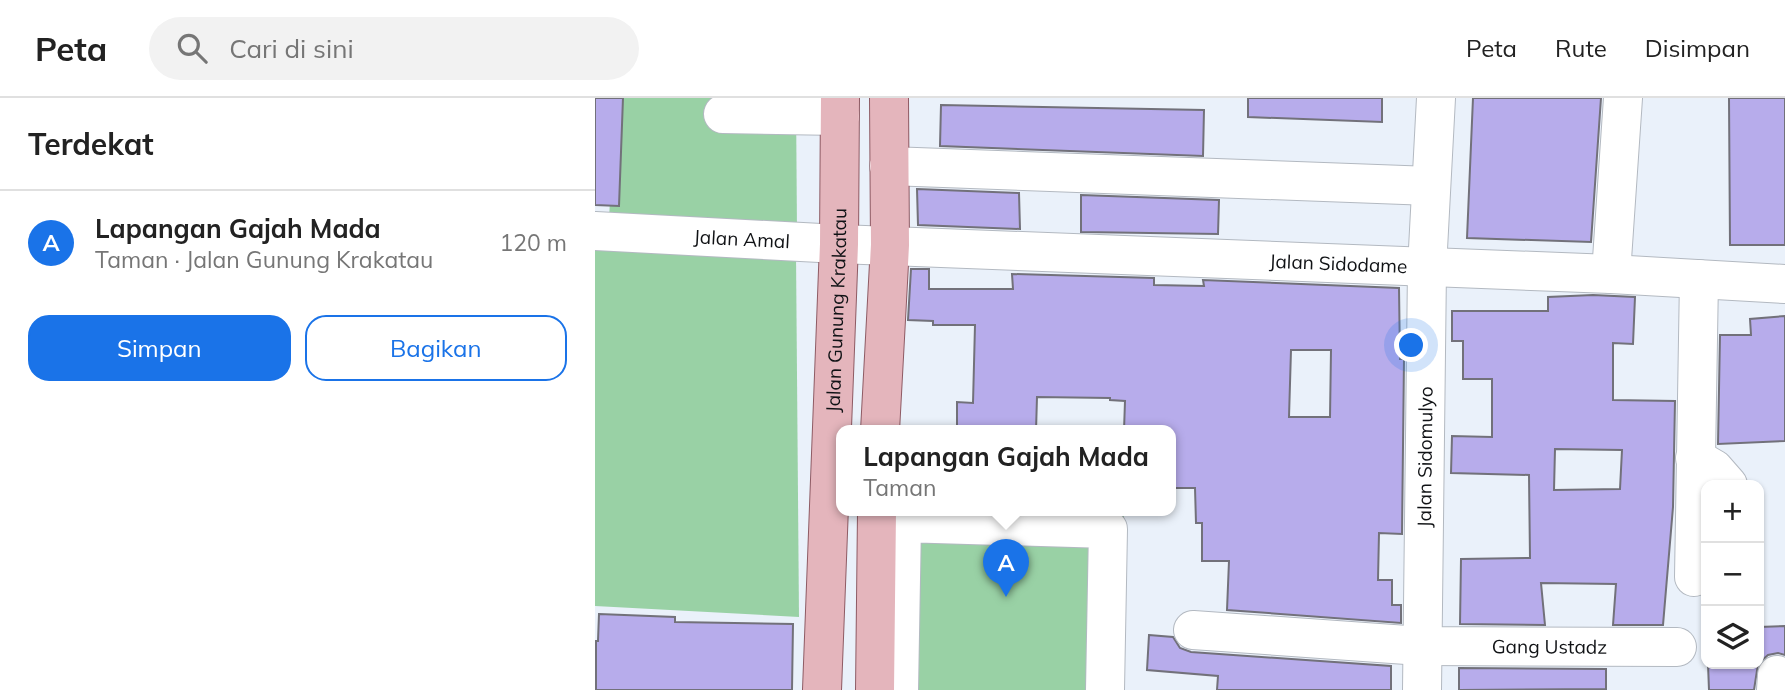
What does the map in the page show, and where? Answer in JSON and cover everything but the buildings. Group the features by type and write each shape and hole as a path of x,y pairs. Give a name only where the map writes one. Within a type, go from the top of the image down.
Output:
{"main road":[{"path":"880,425 890,245 888,98"},
{"name":"Jalan Gunung Krakatau","path":"822,690 839,244 840,107"},
{"path":"875,690 885,519"}],"street":[{"name":"Jalan Sidomulyo","path":"1422,690 1427,268 1436,98"},
{"path":"1611,274 1623,98"},
{"path":"723,114 840,107"},
{"path":"889,166 1431,186"},
{"name":"Jalan Amal","path":"595,231 890,245"},
{"name":"Jalan Sidodame","path":"890,245 1611,274 1785,284"},
{"path":"1694,577 1699,279"},
{"path":"1695,458 1714,469 1724,480"},
{"path":"899,690 885,519 1108,529 1105,690"},
{"name":"Gang Ustadz","path":"1193,630 1421,646 1677,648"}],"green space":[{"path":"615,98 796,98 797,233 609,220"},
{"path":"595,243 796,254 799,617 595,606"},
{"path":"892,516 1124,516 1120,690 889,690"}],"place":[{"name":"Lapangan Gajah Mada","path":"1006,597"}]}
